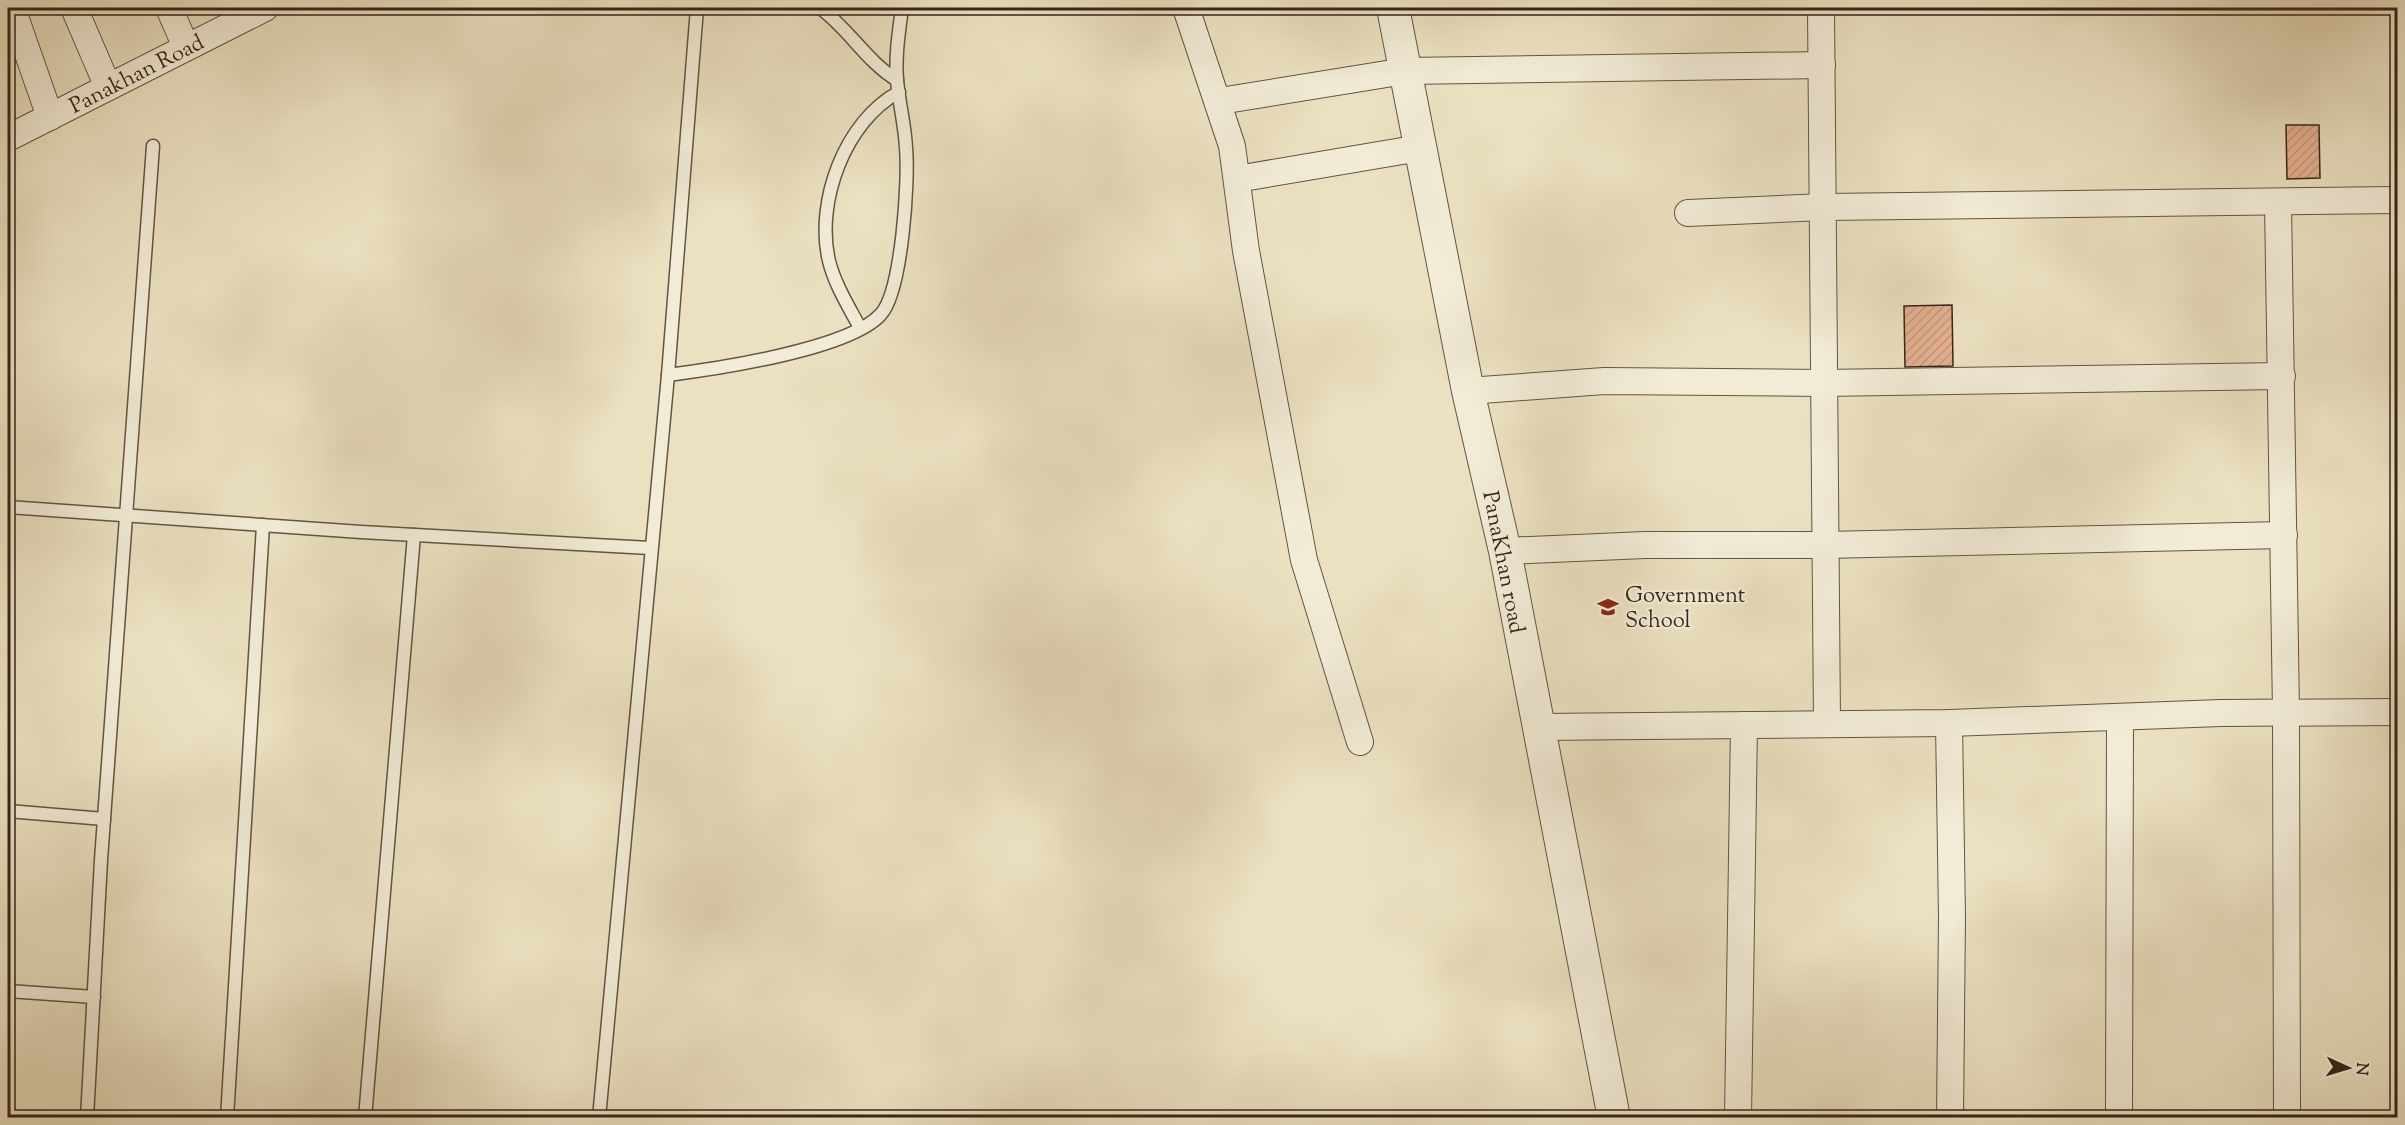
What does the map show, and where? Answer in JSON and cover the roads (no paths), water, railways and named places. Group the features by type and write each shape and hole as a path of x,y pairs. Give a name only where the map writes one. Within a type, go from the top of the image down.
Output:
{"street":[{"path":"12,8 50,117"},
{"path":"74,8 108,87"},
{"path":"169,8 186,47"},
{"name":"Panakhan Road","path":"8,138 266,8"},
{"path":"1186,8 1220,101 1232,146 1246,251 1304,560 1360,742"},
{"name":"PanaKhan road","path":"1393,8 1468,391 1504,551 1614,1118"},
{"path":"1821,8 1827,723"},
{"path":"1220,101 1406,70 1822,65"},
{"path":"1237,179 1420,148"},
{"path":"1688,213 1824,207 2397,200"},
{"path":"2278,202 2286,712 2287,1118"},
{"path":"1468,391 1604,381 1823,383 2282,376"},
{"path":"1504,551 1645,544 1824,545 2284,535"},
{"path":"1537,727 1949,723 2037,717 2397,712"},
{"path":"2119,1118 2120,717"},
{"path":"1949,723 1952,917 1950,1118"},
{"path":"1738,1118 1744,725"}],"lane":[{"path":"599,1118 650,548 668,375 697,8"},
{"path":"820,8 844,28 898,86"},
{"path":"668,375 740,365 798,350 860,328 881,315 888,303 906,208 906,147 898,86 902,8"},
{"path":"860,328 835,280 829,261 825,221 828,201 839,167 861,125 898,86"},
{"path":"87,1118 104,819 153,146"},
{"path":"8,507 414,535 650,548"},
{"path":"227,1118 263,525"},
{"path":"365,1118 414,535"},
{"path":"8,811 104,819"},
{"path":"8,991 94,997"}],"place":[{"name":"Government School","path":"1608,607"}]}
